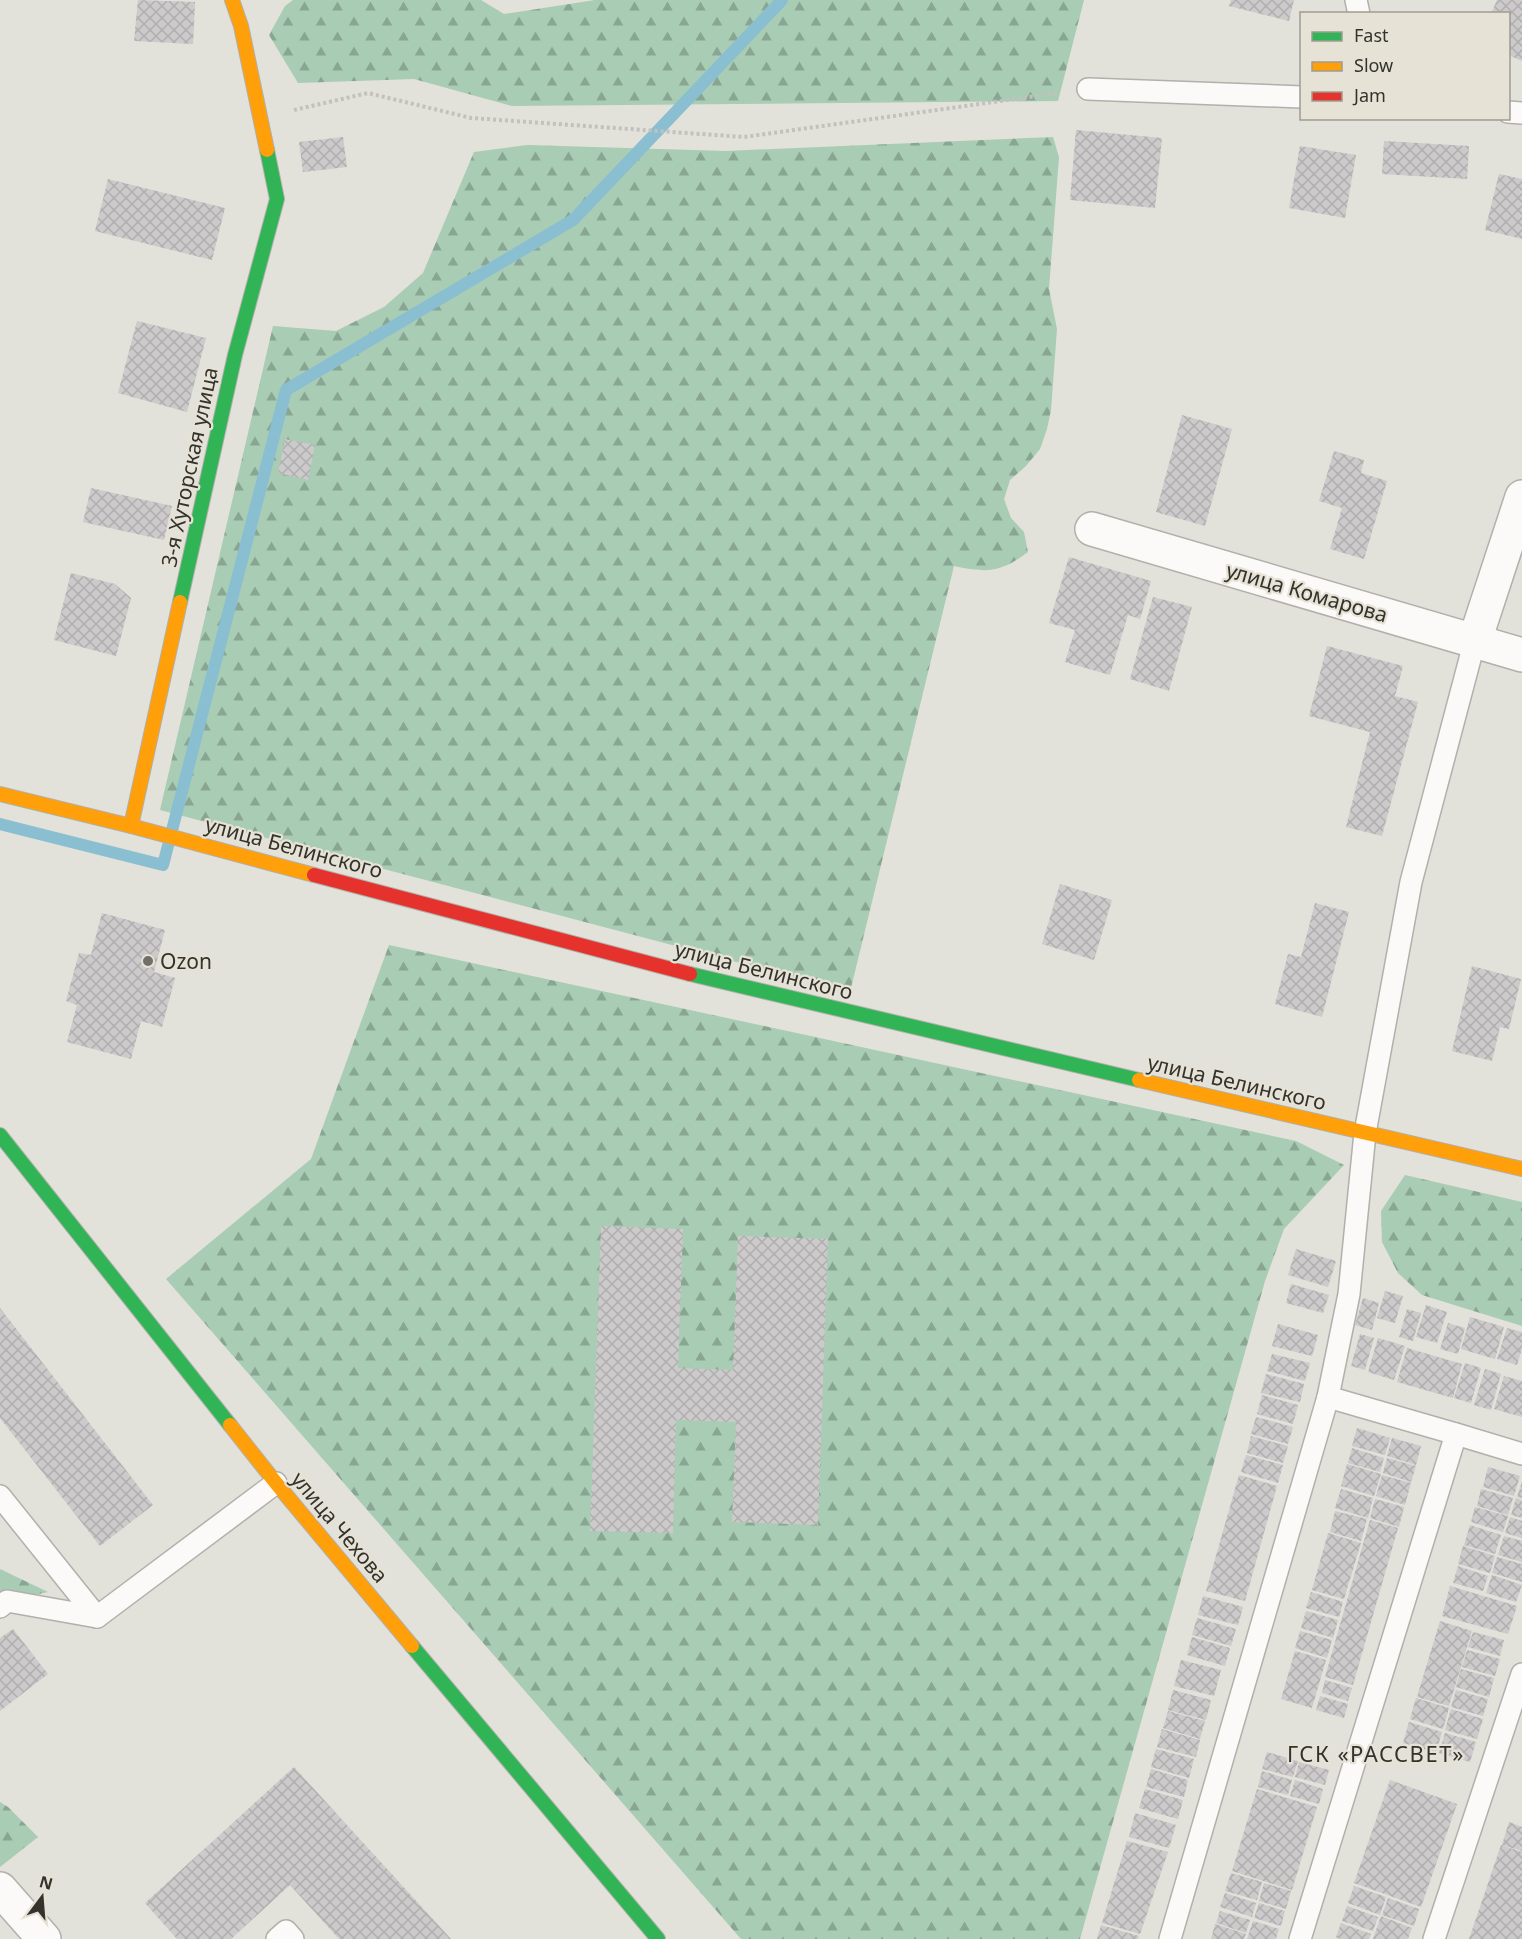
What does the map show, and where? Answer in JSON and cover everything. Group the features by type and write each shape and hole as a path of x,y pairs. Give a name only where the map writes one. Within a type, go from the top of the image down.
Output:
{"street":[{"name":"3-я Хуторская улица","path":"131,826 235,355 277,199 262,118 241,26 232,0"},
{"path":"1475,640 1522,497"},
{"name":"улица Комарова","path":"1092,530 1522,655"},
{"name":"улица Белинского","path":"0,794 131,826 711,980 1522,1169"},
{"name":"улица Чехова","path":"0,1135 276,1483 658,1939"},
{"path":"0,1889 44,1939"}],"lane":[{"path":"1088,89 1300,97"},
{"path":"1170,1939 1328,1397 1349,1294 1365,1133 1411,882 1475,640"},
{"path":"1328,1397 1522,1454"},
{"path":"1300,1939 1456,1434"},
{"path":"0,1607 8,1601 96,1617 276,1483"},
{"path":"0,1496 96,1617"},
{"path":"1434,1939 1522,1674"},
{"path":"277,1939 286,1931 293,1939"}],"path":[{"path":"262,118 368,93 471,118 744,136 1088,89"}],"green space":[{"path":"293,0 481,0 504,14 595,0 1084,0 1058,101 512,106 414,79 298,83 269,35 285,6"},
{"path":"1053,137 1059,157 1049,289 1057,329 1051,410 1040,449 1010,480 1004,499 1011,518 1024,532 1028,552 1009,564 993,570 954,566 850,992 160,810 273,326 336,331 384,307 423,273 474,152 528,145 726,151"},
{"path":"389,945 1296,1141 1344,1165 1284,1229 1265,1281 1080,1939 741,1939 166,1279 311,1159"},
{"path":"1405,1175 1522,1202 1522,1326 1422,1295 1398,1273 1382,1242 1381,1211"},
{"path":"0,1569 48,1592 0,1603"},
{"path":"0,1802 38,1837 0,1867"}],"building":[{"path":"138,0 195,2 193,44 134,41"},
{"path":"1231,0 1294,0 1289,21 1229,6"},
{"path":"1497,0 1522,0 1522,61 1510,56 1510,12 1492,12"},
{"path":"1076,130 1162,138 1155,208 1070,200"},
{"path":"343,137 347,167 303,172 299,142"},
{"path":"1384,141 1469,146 1467,179 1382,174"},
{"path":"1300,146 1356,155 1345,218 1289,208"},
{"path":"1499,174 1522,179 1522,239 1485,230"},
{"path":"108,179 225,208 212,260 95,231"},
{"path":"137,321 206,338 187,412 118,393"},
{"path":"1182,415 1232,429 1205,526 1156,512"},
{"path":"285,439 315,445 308,480 278,473"},
{"path":"1334,451 1364,460 1361,473 1387,481 1364,559 1330,549 1342,508 1319,501"},
{"path":"91,488 172,506 164,540 83,522"},
{"path":"1069,557 1151,581 1140,619 1128,615 1110,675 1065,662 1075,630 1049,623"},
{"path":"71,573 115,584 131,598 116,656 54,640"},
{"path":"1153,597 1192,607 1169,691 1130,679"},
{"path":"1327,646 1403,666 1395,696 1418,702 1382,836 1346,827 1370,732 1309,716"},
{"path":"1060,884 1112,900 1094,960 1042,944"},
{"path":"1315,903 1349,912 1322,1017 1275,1004 1288,954 1301,957"},
{"path":"102,913 165,930 154,972 175,978 162,1027 141,1021 131,1059 67,1042 77,1005 66,1001 79,953 91,955"},
{"path":"1472,966 1521,979 1509,1029 1500,1027 1492,1061 1452,1051"},
{"path":"601,1226 683,1229 678,1368 733,1370 738,1236 828,1239 818,1525 732,1522 736,1422 676,1420 673,1533 590,1531"},
{"path":"1296,1249 1336,1261 1328,1287 1288,1275"},
{"path":"1291,1284 1329,1295 1323,1313 1286,1303"},
{"path":"1385,1291 1403,1296 1395,1323 1377,1318"},
{"path":"1363,1298 1379,1303 1372,1330 1355,1325"},
{"path":"1426,1305 1447,1312 1437,1343 1416,1337"},
{"path":"0,1308 153,1505 100,1546 0,1418"},
{"path":"1407,1309 1421,1313 1413,1341 1399,1337"},
{"path":"1470,1317 1504,1327 1495,1359 1461,1349"},
{"path":"1448,1323 1465,1328 1458,1354 1440,1349"},
{"path":"1278,1324 1318,1335 1312,1356 1272,1346"},
{"path":"1507,1328 1522,1332 1522,1349 1517,1365 1497,1359"},
{"path":"1360,1334 1374,1338 1365,1370 1351,1366"},
{"path":"1378,1338 1405,1346 1394,1380 1368,1372"},
{"path":"1407,1348 1462,1364 1453,1398 1397,1382"},
{"path":"1272,1354 1310,1363 1305,1381 1267,1371"},
{"path":"1465,1363 1481,1368 1471,1403 1454,1398"},
{"path":"1485,1369 1501,1374 1491,1410 1474,1405"},
{"path":"1266,1374 1304,1384 1300,1402 1261,1393"},
{"path":"1504,1376 1522,1381 1522,1417 1494,1409"},
{"path":"1262,1395 1298,1405 1293,1424 1257,1414"},
{"path":"1256,1417 1293,1427 1288,1444 1251,1434"},
{"path":"1357,1428 1390,1438 1385,1455 1352,1446"},
{"path":"1251,1436 1288,1446 1283,1463 1247,1453"},
{"path":"1392,1438 1421,1446 1416,1465 1387,1456"},
{"path":"1352,1448 1384,1458 1380,1472 1348,1463"},
{"path":"1246,1455 1283,1465 1278,1483 1241,1472"},
{"path":"1387,1458 1416,1466 1411,1482 1383,1473"},
{"path":"1347,1464 1381,1474 1374,1496 1341,1486"},
{"path":"1488,1467 1520,1476 1514,1496 1483,1487"},
{"path":"1239,1475 1277,1486 1245,1601 1206,1591"},
{"path":"1382,1475 1411,1483 1405,1505 1376,1496"},
{"path":"1522,1481 1522,1498 1517,1497"},
{"path":"1341,1489 1373,1498 1368,1518 1335,1508"},
{"path":"1481,1489 1513,1498 1508,1515 1477,1506"},
{"path":"1516,1498 1522,1500 1522,1518 1511,1515"},
{"path":"1375,1499 1404,1507 1399,1527 1370,1518"},
{"path":"1475,1507 1508,1516 1503,1532 1471,1522"},
{"path":"1335,1511 1367,1519 1361,1541 1330,1532"},
{"path":"1510,1517 1522,1521 1522,1538 1505,1533"},
{"path":"1370,1520 1398,1528 1353,1685 1325,1677"},
{"path":"1470,1525 1501,1535 1495,1554 1464,1545"},
{"path":"1328,1533 1361,1543 1344,1599 1312,1590"},
{"path":"1504,1536 1522,1541 1522,1562 1498,1555"},
{"path":"1463,1546 1495,1556 1490,1573 1458,1564"},
{"path":"1497,1557 1522,1564 1522,1582 1492,1573"},
{"path":"1458,1566 1488,1576 1483,1591 1453,1583"},
{"path":"1492,1575 1522,1585 1516,1602 1486,1593"},
{"path":"1450,1586 1517,1606 1508,1634 1442,1616"},
{"path":"1311,1592 1343,1602 1339,1617 1306,1608"},
{"path":"1203,1596 1243,1607 1238,1625 1198,1615"},
{"path":"1306,1611 1338,1620 1333,1638 1301,1628"},
{"path":"1197,1618 1236,1629 1231,1646 1192,1635"},
{"path":"1440,1621 1472,1631 1449,1706 1417,1697"},
{"path":"13,1629 48,1674 0,1711 0,1638"},
{"path":"1300,1631 1332,1640 1327,1658 1295,1648"},
{"path":"1473,1632 1504,1640 1500,1656 1468,1647"},
{"path":"1192,1637 1230,1648 1225,1666 1187,1655"},
{"path":"1467,1650 1500,1659 1495,1676 1462,1667"},
{"path":"1295,1651 1326,1660 1312,1708 1281,1699"},
{"path":"1181,1660 1221,1670 1214,1696 1174,1686"},
{"path":"1461,1669 1494,1678 1489,1697 1456,1687"},
{"path":"1325,1680 1352,1688 1348,1701 1322,1693"},
{"path":"1173,1690 1211,1700 1206,1720 1168,1710"},
{"path":"1456,1690 1488,1699 1483,1716 1451,1707"},
{"path":"1320,1696 1348,1704 1344,1718 1316,1710"},
{"path":"1416,1698 1449,1708 1443,1729 1410,1719"},
{"path":"1451,1709 1483,1719 1477,1739 1445,1730"},
{"path":"1168,1711 1205,1721 1200,1739 1163,1728"},
{"path":"1409,1722 1442,1732 1436,1753 1403,1743"},
{"path":"1162,1729 1200,1740 1196,1757 1157,1747"},
{"path":"1445,1733 1476,1742 1470,1762 1439,1753"},
{"path":"1156,1749 1194,1759 1189,1778 1151,1767"},
{"path":"1267,1752 1298,1761 1293,1777 1262,1769"},
{"path":"1299,1762 1329,1770 1325,1785 1295,1777"},
{"path":"294,1767 451,1939 339,1939 290,1885 231,1939 177,1939 145,1903"},
{"path":"1151,1769 1188,1780 1184,1797 1146,1787"},
{"path":"1262,1771 1292,1780 1288,1795 1258,1787"},
{"path":"1295,1780 1323,1789 1319,1804 1290,1796"},
{"path":"1390,1780 1457,1804 1421,1907 1354,1883"},
{"path":"1145,1789 1183,1800 1178,1819 1139,1808"},
{"path":"1257,1789 1317,1807 1292,1890 1232,1871"},
{"path":"1135,1813 1176,1825 1169,1848 1129,1837"},
{"path":"1509,1822 1522,1827 1522,1851 1502,1845"},
{"path":"1127,1841 1168,1852 1140,1934 1102,1923"},
{"path":"1501,1845 1522,1852 1522,1939 1469,1939"},
{"path":"1231,1873 1262,1882 1257,1900 1225,1891"},
{"path":"1264,1883 1291,1891 1286,1909 1259,1901"},
{"path":"1354,1886 1386,1897 1380,1915 1348,1903"},
{"path":"1225,1893 1256,1903 1252,1917 1220,1907"},
{"path":"1388,1898 1419,1909 1414,1926 1382,1915"},
{"path":"1259,1903 1285,1911 1281,1926 1254,1918"},
{"path":"1347,1906 1378,1917 1373,1931 1342,1921"},
{"path":"1220,1911 1250,1920 1246,1933 1216,1923"},
{"path":"1381,1916 1412,1928 1408,1939 1373,1939"},
{"path":"1253,1921 1279,1929 1276,1939 1247,1939"},
{"path":"1341,1923 1371,1934 1369,1939 1336,1937"},
{"path":"1215,1924 1246,1934 1244,1939 1211,1939"},
{"path":"1101,1925 1139,1936 1138,1939 1097,1939"}],"waterway":[{"path":"0,824 163,865 286,390 573,220 782,0"}],"traffic: fast":[{"path":"180,602 235,355 277,199 267,150"},
{"path":"690,974 1139,1080"},
{"path":"0,1135 230,1425"},
{"path":"412,1646 658,1939"}],"traffic: slow":[{"path":"232,0 241,26 267,150"},
{"path":"131,826 180,602"},
{"path":"0,794 314,875"},
{"path":"1139,1080 1522,1169"},
{"path":"230,1425 412,1646"}],"traffic: jam":[{"path":"314,875 690,974"}],"place":[{"name":"Ozon","path":"148,961"}],"district":[{"name":"ГСК «РАССВЕТ»","path":"1376,1753"}]}
